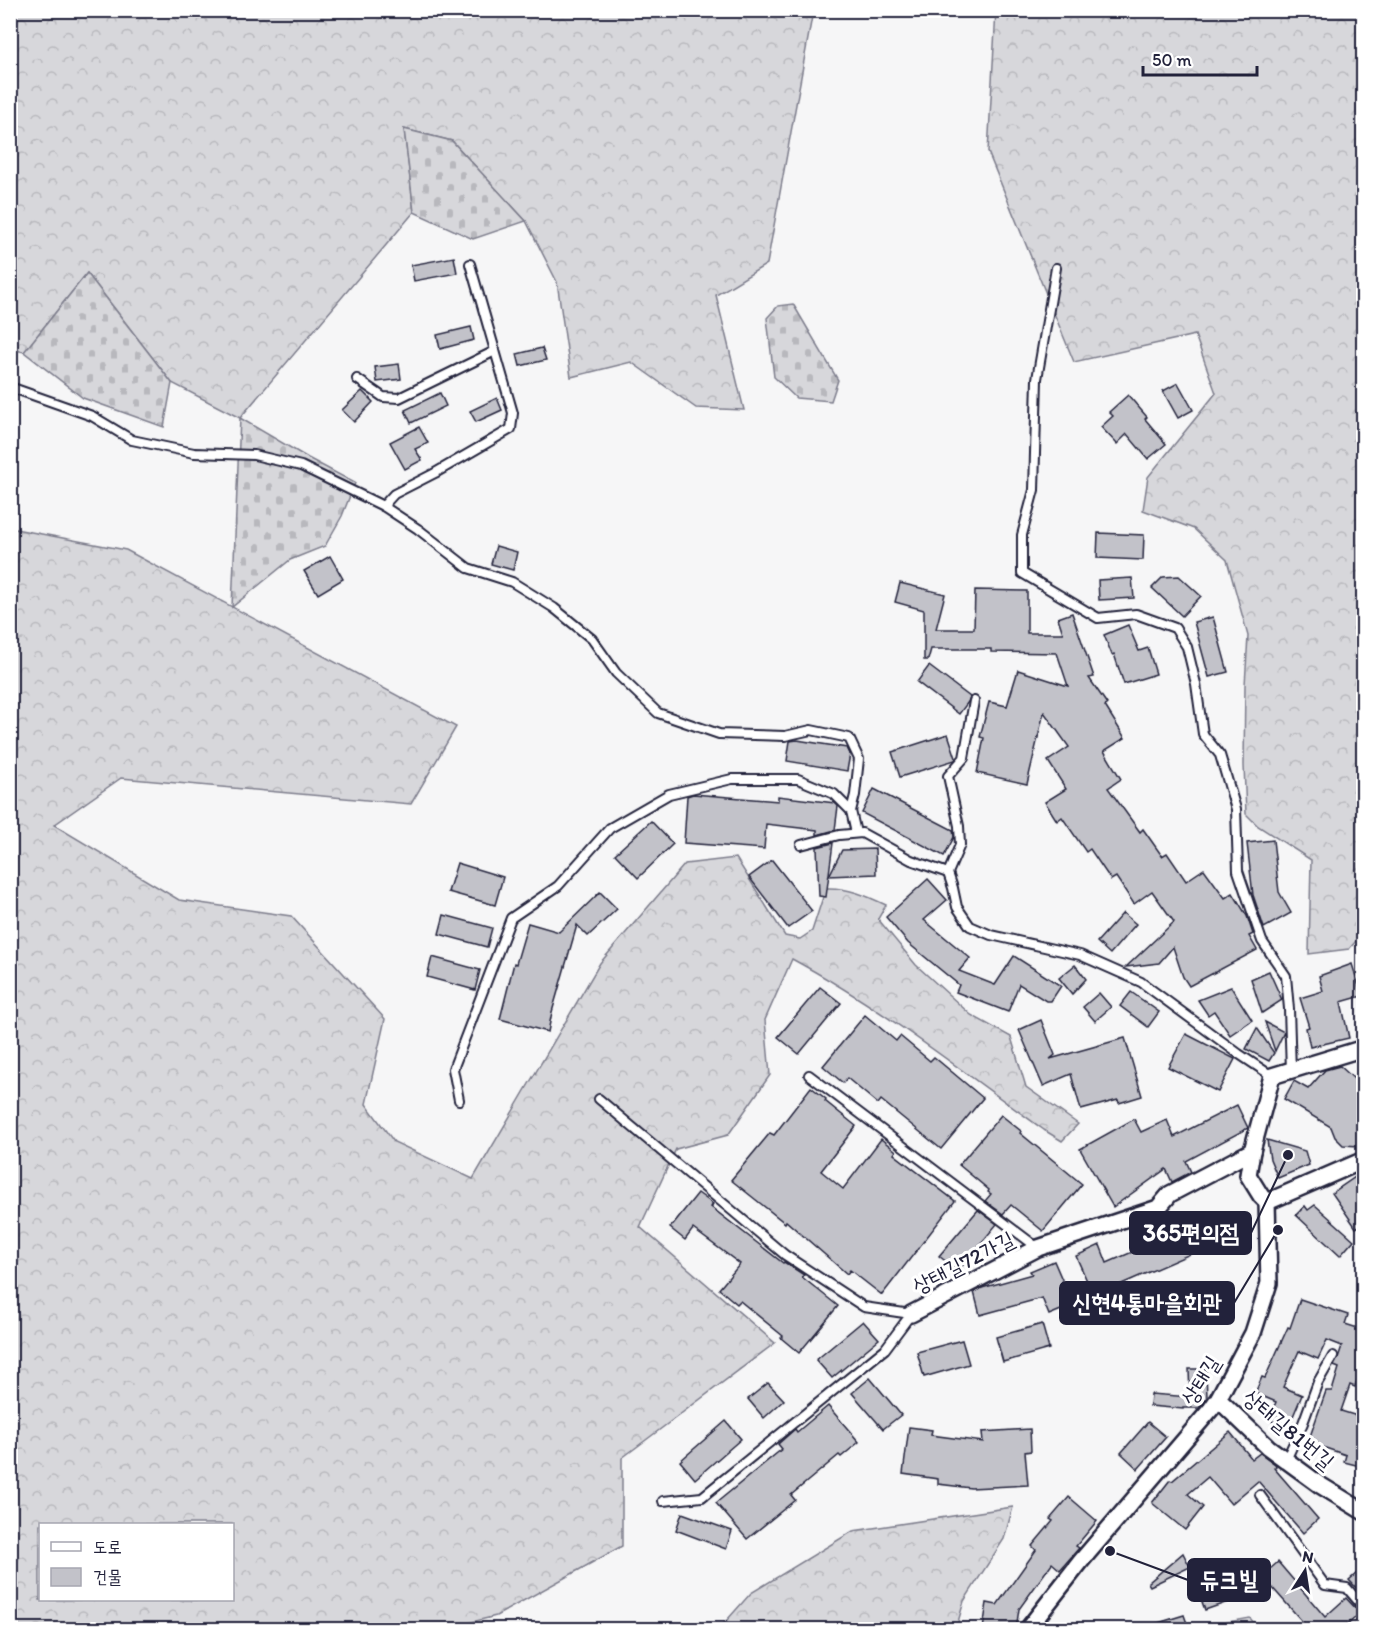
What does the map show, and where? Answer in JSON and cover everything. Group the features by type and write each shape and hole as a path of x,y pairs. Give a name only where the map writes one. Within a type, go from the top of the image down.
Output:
{"street":[{"path":"1364,1048 1272,1076 1248,1175 1267,1202 1364,1160"},
{"name":"상태길72가길","path":"911,1314 1038,1248 1158,1208 1170,1194 1252,1151"},
{"name":"상태길","path":"1027,1629 1081,1561 1212,1409 1218,1399 1253,1333 1269,1283 1267,1202"},
{"name":"상태길81번길","path":"1218,1399 1268,1447 1320,1485 1364,1512"}],"lane":[{"path":"383,506 394,494 511,429 513,413 470,264"},
{"path":"1056,268 1037,379 1034,490 1022,535 1022,573 1098,618 1136,614 1175,628 1187,647 1197,684 1203,734 1220,755 1236,809 1238,871 1262,941 1286,976 1290,1071"},
{"path":"357,379 383,397 399,398 495,351"},
{"path":"10,387 92,416 132,440 194,453 254,455 301,466 383,506 418,529 468,568 512,582 554,608 592,639 616,673 658,713 719,734 785,736 811,730 849,738 859,759 851,811 856,833"},
{"path":"974,701 964,758 948,776 959,826 960,845 948,873 957,907 970,926 991,935 1080,955 1141,982 1272,1076"},
{"path":"459,1100 453,1069 511,918 558,886 610,828 669,794 732,779 798,779 834,794 851,811"},
{"path":"801,844 839,835 862,833 911,860 948,873"},
{"path":"809,1075 1038,1248"},
{"name":"상태길72가길","path":"599,1099 785,1255 864,1307 911,1314"},
{"path":"663,1501 702,1497 885,1349 911,1314"},
{"path":"1286,1460 1318,1382 1333,1356"},
{"path":"1260,1495 1326,1585 1347,1588 1364,1608"}],"green space":[{"path":"11,11 813,11 767,264 716,295 744,410 696,408 631,362 571,377 557,282 526,221 452,141 404,129 414,212 240,418 172,383 87,273 24,352 11,349"},
{"path":"996,11 1363,11 1364,932 1349,949 1309,954 1311,860 1258,826 1246,814 1244,765 1248,636 1227,560 1194,529 1143,510 1148,477 1216,393 1195,335 1074,362 988,152"},
{"path":"404,129 452,141 526,221 473,239 414,212"},
{"path":"87,273 172,383 164,427 83,398 24,352"},
{"path":"793,304 838,380 831,401 796,398 774,377 767,318 778,306"},
{"path":"240,418 355,483 342,516 325,546 290,560 232,607"},
{"path":"10,528 126,550 456,727 411,804 121,778 54,825 179,900 291,916 385,1019 366,1104 394,1142 473,1179 600,963 685,864 736,858 785,936 800,939 812,931 826,888 864,895 886,905 878,919 916,965 971,1015 1011,1037 1026,1087 1078,1124 1062,1141 889,1019 792,959 765,1020 770,1075 728,1135 676,1149 640,1227 775,1343 622,1458 622,1546 496,1616 444,1629 304,1628 304,1630 11,1629"},
{"path":"1013,1507 1004,1539 964,1601 956,1629 719,1629 751,1593 853,1531"},
{"path":"1250,1618 1259,1629 1215,1629 1218,1624"}],"building":[{"path":"454,257 457,273 414,281 411,265"},
{"path":"471,327 474,340 440,349 437,335"},
{"path":"542,348 546,360 520,366 517,354"},
{"path":"399,364 401,379 377,382 375,367"},
{"path":"1178,383 1193,410 1178,418 1163,391"},
{"path":"362,391 373,402 354,422 342,410"},
{"path":"440,393 446,406 411,423 405,410"},
{"path":"1128,395 1166,444 1148,459 1127,434 1117,444 1101,427 1113,416 1109,412"},
{"path":"497,398 502,410 476,422 470,411"},
{"path":"419,427 428,443 415,449 422,460 405,469 390,442"},
{"path":"1098,533 1144,535 1143,560 1097,558"},
{"path":"496,546 517,552 513,570 491,564"},
{"path":"330,556 343,579 318,594 304,571"},
{"path":"1179,576 1201,596 1182,616 1152,588 1163,577"},
{"path":"1132,578 1134,598 1099,600 1098,580"},
{"path":"900,583 945,594 936,629 974,629 975,590 1027,591 1027,633 1063,633 1058,618 1072,613 1094,677 1089,678 1107,704 1105,706 1125,738 1104,751 1121,779 1108,788 1140,832 1143,829 1162,856 1167,853 1186,881 1204,869 1225,898 1233,893 1247,916 1253,934 1249,936 1257,950 1189,986 1183,977 1173,947 1159,963 1126,967 1174,922 1152,891 1134,904 1116,877 1111,880 1090,849 1086,852 1062,817 1057,821 1045,802 1066,789 1048,761 1069,747 1044,712 1027,784 977,773 984,738 980,737 989,702 1007,706 1018,670 1068,686 1057,653 991,652 991,649 931,649 928,660 924,660 924,610 895,602"},
{"path":"1213,617 1228,672 1209,677 1194,622"},
{"path":"1128,625 1139,651 1148,648 1156,674 1124,684 1114,654 1112,655 1104,635"},
{"path":"929,666 970,697 959,714 917,682"},
{"path":"948,734 955,760 900,777 892,752"},
{"path":"797,740 847,748 850,754 847,771 787,761 790,741"},
{"path":"874,789 953,830 954,837 944,856 862,813"},
{"path":"693,794 778,801 778,796 835,803 838,806 835,830 817,835 817,830 766,824 764,849 684,843 687,796"},
{"path":"651,821 673,844 638,878 615,854"},
{"path":"1273,840 1279,892 1291,913 1264,928 1253,895 1247,843"},
{"path":"833,843 826,897 819,896 817,847"},
{"path":"875,849 876,874 829,876 842,850"},
{"path":"772,860 812,911 788,928 749,877"},
{"path":"457,863 503,877 495,905 448,892"},
{"path":"928,879 947,900 924,920 970,958 959,971 995,985 1014,956 1061,986 1051,1001 1046,1001 1019,984 1008,1012 956,992 959,985 908,943 886,917"},
{"path":"600,892 617,909 588,936 577,925 548,1032 500,1019 514,963 516,964 528,923 559,932"},
{"path":"1123,913 1136,924 1110,954 1097,942"},
{"path":"444,915 492,928 487,947 439,934"},
{"path":"432,957 480,970 475,990 427,977"},
{"path":"1352,964 1362,996 1341,1002 1349,1038 1310,1047 1306,1028 1309,1027 1300,998 1323,991 1319,976"},
{"path":"1075,965 1086,979 1072,994 1059,978"},
{"path":"1269,971 1282,1000 1262,1013 1251,979"},
{"path":"820,987 841,1003 799,1054 778,1037"},
{"path":"1231,987 1252,1020 1230,1035 1214,1011 1208,1015 1198,1000"},
{"path":"1131,992 1159,1012 1148,1027 1120,1006"},
{"path":"1099,993 1111,1007 1095,1021 1083,1007"},
{"path":"865,1015 896,1041 900,1036 930,1061 934,1057 983,1098 941,1149 881,1100 878,1104 847,1078 843,1083 823,1066"},
{"path":"1041,1020 1055,1055 1050,1059 1125,1038 1142,1096 1081,1110 1071,1074 1043,1086 1019,1030"},
{"path":"1265,1022 1284,1032 1275,1051"},
{"path":"1257,1028 1274,1053 1269,1061 1246,1049"},
{"path":"1186,1034 1235,1059 1218,1092 1168,1067"},
{"path":"1340,1066 1364,1088 1364,1142 1359,1146 1343,1145 1335,1137 1331,1127 1284,1099 1294,1081 1308,1089 1325,1070"},
{"path":"811,1087 856,1126 821,1171 843,1189 881,1139 896,1151 894,1154 955,1201 882,1295 850,1270 847,1274 786,1221 785,1223 731,1180 770,1133 774,1135"},
{"path":"1237,1105 1248,1128 1186,1161 1191,1172 1172,1182 1166,1169 1113,1207 1080,1149 1134,1119 1141,1132 1167,1120 1174,1137"},
{"path":"1001,1115 1082,1184 1043,1231 1011,1205 1003,1214 985,1201 991,1194 989,1190 959,1165"},
{"path":"1267,1140 1305,1151 1309,1165 1278,1178 1270,1159"},
{"path":"1364,1171 1364,1223 1356,1228 1332,1193"},
{"path":"698,1193 713,1204 711,1207 783,1263 804,1275 802,1277 838,1306 799,1353 781,1338 783,1336 740,1301 737,1304 719,1289 740,1264 693,1229 685,1240 670,1228"},
{"path":"1315,1205 1354,1240 1340,1256 1296,1215 1305,1206 1308,1210"},
{"path":"978,1210 997,1224 958,1271 939,1256"},
{"path":"1205,1217 1228,1231 1214,1252 1206,1247 1117,1286 1118,1289 1095,1299 1076,1256 1100,1245 1107,1263 1183,1230 1189,1243"},
{"path":"1054,1261 1073,1305 1049,1315 1042,1298 980,1315 974,1292 1032,1274 1030,1271"},
{"path":"1300,1299 1348,1315 1345,1324 1364,1330 1364,1362 1355,1387 1350,1385 1341,1411 1364,1418 1364,1467 1344,1462 1346,1455 1308,1442 1326,1391 1332,1391 1339,1368 1334,1366 1342,1346 1327,1340 1318,1359 1299,1351 1283,1387 1302,1395 1288,1428 1269,1420 1276,1402 1255,1393 1262,1377 1265,1378 1288,1327 1290,1328"},
{"path":"863,1321 879,1339 832,1378 816,1360"},
{"path":"1042,1324 1049,1349 1003,1362 996,1337"},
{"path":"962,1340 969,1364 924,1377 917,1352"},
{"path":"1189,1369 1206,1369 1207,1398 1199,1408 1150,1406 1151,1394 1190,1397"},
{"path":"870,1378 901,1415 883,1429 852,1393"},
{"path":"768,1383 784,1400 764,1418 748,1399"},
{"path":"828,1406 859,1442 841,1457 839,1455 791,1495 795,1500 747,1539 716,1503 782,1449 778,1444 795,1429 797,1432"},
{"path":"726,1421 741,1439 695,1479 680,1461"},
{"path":"1148,1422 1166,1437 1138,1469 1121,1453"},
{"path":"909,1427 932,1430 931,1435 983,1442 982,1432 1030,1429 1031,1451 1025,1452 1028,1485 971,1488 938,1484 938,1479 903,1474"},
{"path":"1230,1432 1252,1459 1260,1453 1275,1464 1274,1468 1318,1519 1303,1533 1258,1481 1231,1504 1208,1477 1188,1494 1203,1507 1185,1530 1152,1503 1170,1480 1172,1481"},
{"path":"1069,1497 1097,1521 1076,1546 1079,1548 1060,1570 1052,1563 1019,1609 1016,1629 983,1629 987,1603 997,1605 1036,1550 1032,1546 1053,1521 1050,1519"},
{"path":"682,1513 732,1531 726,1549 676,1530"},
{"path":"1183,1553 1190,1567 1150,1586 1148,1583"},
{"path":"1278,1562 1325,1617 1346,1598 1360,1613 1343,1629 1309,1629 1262,1576"},
{"path":"1241,1566 1251,1594 1205,1610 1194,1580"},
{"path":"1364,1567 1364,1596 1349,1580"},
{"path":"1184,1615 1189,1629 1146,1629 1145,1627"}],"place":[{"name":"365편의점","path":"1288,1155"},
{"name":"신현4통마을회관","path":"1278,1230"},
{"name":"듀크빌","path":"1110,1551"}]}
